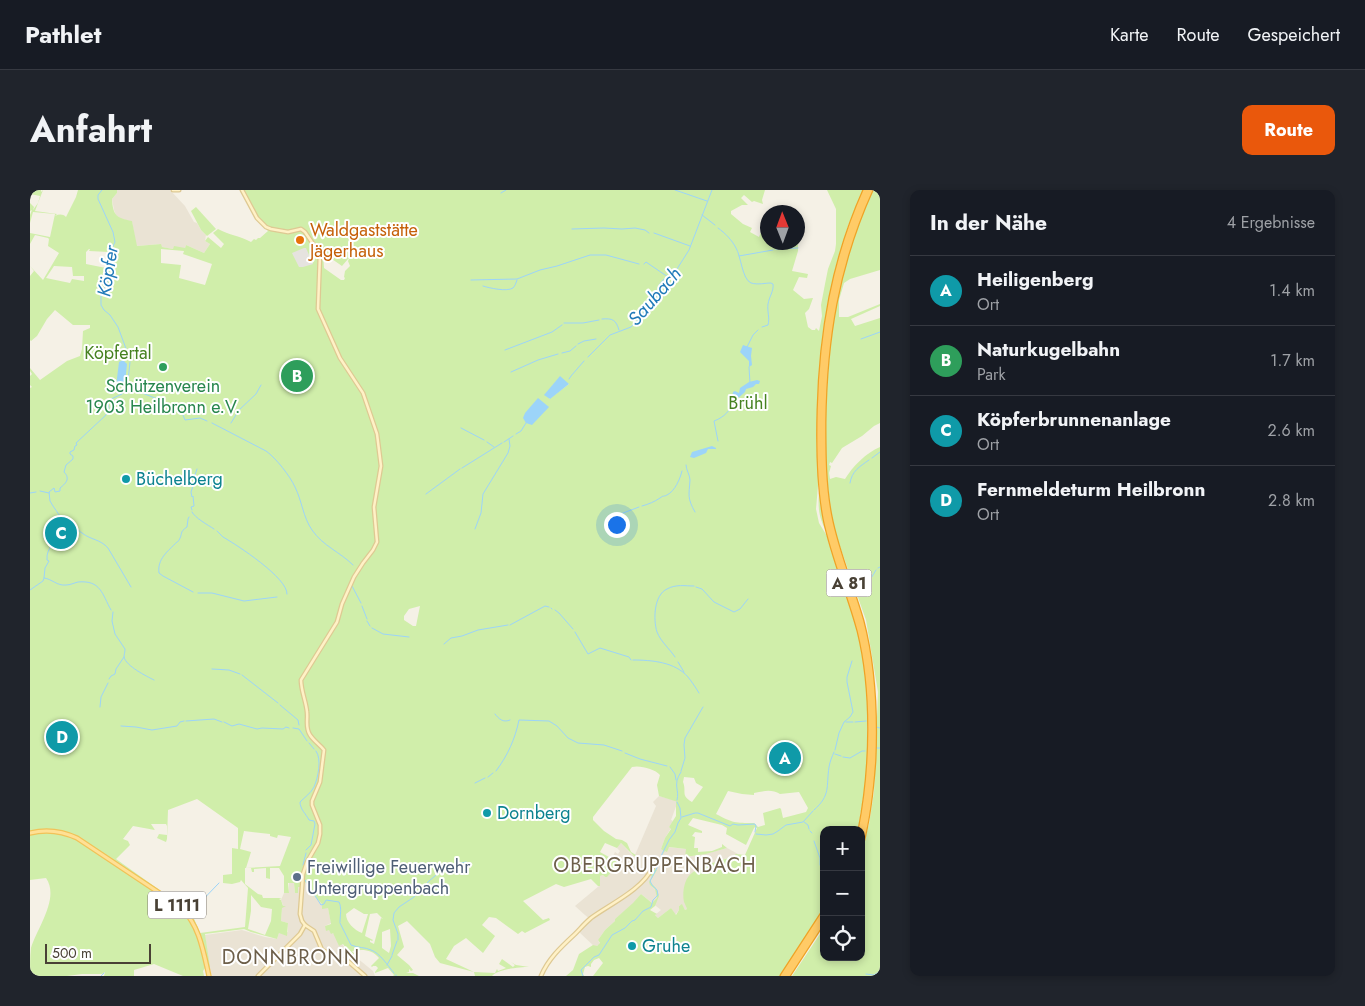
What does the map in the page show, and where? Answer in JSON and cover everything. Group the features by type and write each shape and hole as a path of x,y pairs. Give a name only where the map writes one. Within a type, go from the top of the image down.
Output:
{"highway":[{"name":"A 81","path":"862,826 867,791 870,744 868,677 860,632 831,540 824,510 819,440 820,400 829,309 843,249 868,190"},
{"name":"A 81","path":"864,826 872,766 874,716 872,677 861,622 829,517 824,478 823,429 827,357 836,293 850,238 868,190"},
{"path":"819,490 821,481"},
{"path":"826,533 831,540"},
{"path":"783,976 822,916"},
{"path":"787,976 820,926"}],"main road":[{"name":"L 1111","path":"30,833 41,831 59,832 77,838 182,908 196,927 209,976"}],"street":[{"path":"173,190 178,190"},
{"path":"242,190 257,218 266,227 288,232 299,228 303,230 320,254 318,309 340,358 363,393 377,434 381,466 374,509 377,542 354,577 342,604 337,622 301,680 306,700 307,729 324,750 320,782 312,801 320,825 320,834 318,843 304,871 302,921 314,931 322,950 349,962 365,976"},
{"path":"541,976 545,966 552,957 577,932 595,916 644,880 653,867"},
{"path":"258,976 300,934 305,925"}],"shaded area":[{"path":"117,190 170,190 185,206 194,222 197,223 206,235 205,241 210,244 204,253 186,245 185,248 173,249 161,247 161,244 136,246 132,222 121,219 114,210 112,199"},
{"path":"306,248 313,264 299,267 292,253"},
{"path":"659,796 678,801 671,820 673,821 669,827 671,828 661,849 668,847 686,849 686,857 727,848 738,854 694,871 685,901 687,909 685,910 680,905 675,915 671,908 658,918 655,915 661,910 641,894 605,930 598,940 600,944 595,947 578,931 590,919 575,906 599,886 600,876 603,875 605,877 610,873 616,861 612,858 615,852 618,854 620,851 617,848 621,843 631,854 637,856 635,855 656,806 653,802"},
{"path":"296,875 304,876 314,896 328,908 331,923 325,926 346,949 373,971 375,976 212,976 205,935 242,930 277,939 279,933 288,932 288,923 281,921 283,905 281,900 284,893 289,893 289,883 294,883 295,893"}],"green space":[{"path":"30,190 41,190 41,192 43,190 35,211 57,214 55,216 62,215 66,217 78,190 117,190 112,199 113,209 116,215 122,219 132,221 137,246 161,244 162,247 173,249 174,246 185,248 186,245 204,253 210,244 205,241 208,237 221,248 224,244 213,233 218,229 251,242 254,239 260,238 268,231 258,220 243,190 765,190 762,200 763,204 752,202 744,195 741,198 748,205 742,205 731,211 731,214 743,224 752,228 750,232 759,237 760,234 760,250 798,250 792,271 808,274 807,278 799,277 793,290 804,299 813,298 809,309 805,313 808,327 812,330 816,328 819,331 825,284 836,244 836,209 827,190 863,190 849,223 835,270 823,333 818,402 818,486 816,509 819,523 827,536 857,627 868,686 867,766 859,826 820,826 820,915 782,976 593,976 603,963 599,958 594,960 591,967 585,967 584,976 566,976 573,970 579,954 593,945 597,946 600,943 598,940 605,930 641,894 652,903 657,898 655,889 649,882 654,868 657,870 651,883 656,888 659,896 655,906 650,910 657,914 655,915 658,918 671,908 676,915 679,906 682,904 685,910 687,909 683,895 685,882 689,875 700,868 736,854 745,855 757,828 754,828 746,845 726,834 727,828 722,825 693,818 688,825 702,831 702,833 695,832 692,836 695,837 694,848 698,848 698,852 712,851 722,847 722,844 727,848 685,857 686,849 669,847 662,856 664,851 661,849 671,829 669,827 676,816 676,802 678,802 659,796 657,785 660,775 658,773 647,768 632,767 593,817 593,820 604,831 616,839 627,843 631,852 639,857 634,856 621,843 617,848 605,843 600,852 616,861 613,870 607,877 600,876 600,886 591,879 564,887 556,884 523,901 543,920 549,918 550,920 525,933 522,931 518,934 496,918 489,917 482,925 495,936 483,953 466,938 454,946 446,959 474,972 440,963 435,957 430,944 407,921 398,926 404,947 397,955 413,970 409,969 409,972 406,973 413,973 419,976 393,976 388,968 375,973 378,968 371,966 379,958 376,955 367,950 352,951 357,957 349,952 343,944 339,946 333,933 331,934 329,930 326,931 325,926 331,924 328,908 322,909 322,904 304,881 308,860 303,876 296,875 295,878 302,880 302,887 298,887 298,893 295,893 294,883 288,883 289,893 284,893 284,876 279,868 270,868 270,879 266,878 266,868 254,869 254,872 252,872 251,868 246,868 245,868 245,884 262,895 263,898 282,898 279,899 283,906 286,906 282,908 281,921 288,923 287,936 279,933 277,939 244,929 205,934 210,967 207,967 197,929 182,909 198,937 204,960 204,976 183,976 154,964 134,970 134,976 104,976 105,972 102,974 67,976 30,976 31,948 49,904 50,886 46,878 30,880 30,388 32,387 30,385 30,376 32,374 30,368 40,380 67,361 80,356 83,331 90,328 90,325 73,325 55,310 37,336 30,340 30,276 34,271 30,266 43,280 59,253 48,246 48,238 35,235 30,244 30,233 50,237 55,214 33,212 30,223 32,210 30,211 30,203 34,207 33,210 40,196 30,194","holes":["89,249 89,251 109,252 106,268 86,264 86,252","161,249 184,251 183,254 212,264 205,285 179,278 181,265 161,263","323,254 342,266 349,259 350,266 345,271 344,280 341,280 324,268","54,266 72,267 73,276 84,276 84,281 72,279 70,283 46,278","558,380 569,384 549,399 552,386","420,606 416,626 404,620 404,616 409,609","684,777 694,778 696,783 703,787 692,802 684,793","728,791 754,795 754,793 767,791 774,791 780,794 799,792 808,808 806,812 783,818 780,808 763,813 765,825 758,827 754,823 738,823 716,814","197,799 238,828 238,849 232,848 232,874 223,875 223,883 232,884 241,880 248,888 245,927 200,933 193,916 186,909 116,859 130,845 128,841 123,839 133,826 155,830 151,824 166,824 167,835 159,834 157,838 166,842 167,839 168,810","244,831 270,834 270,836 277,838 278,835 291,837 280,866 246,868 251,852 240,849","251,895 261,907 272,909 271,921 265,935 248,929 251,911","354,908 364,914 368,914 362,933 353,928 347,920 346,914","377,913 383,919 381,918 374,944 370,942 370,940 373,940 365,936 370,914","390,929 391,946 389,953 382,948 382,932"]},
{"path":"873,190 880,190 880,270 850,279 844,283 839,300 839,317 848,317 880,304 880,306 851,319 855,326 880,318 880,423 842,448 832,463 830,462 829,473 830,479 836,477 845,479 860,460 880,447 880,976 792,976 820,934 820,961 865,961 865,840 874,792 878,692 866,620 837,538 831,513 826,471 826,403 831,334 837,294 855,232"},
{"path":"196,207 216,229 207,236 201,230 191,211"},
{"path":"819,490 827,533 819,512"},
{"path":"502,959 513,967 515,965 511,962 516,965 529,967 504,970 492,976 475,976 474,972 495,973 497,969 498,971 506,968 499,964"}],"water":[{"path":"743,345 752,348 752,365 749,367 749,361 740,352"},
{"path":"123,360 127,364 125,383 116,386 119,362"},
{"path":"560,376 569,384 550,399 544,395"},
{"path":"760,381 759,384 746,389 736,400 733,399 736,396 732,397 733,392 739,393 740,388 749,382"},
{"path":"538,398 549,407 532,425 526,423 523,418 525,413"},
{"path":"712,446 716,449 708,449 706,453 694,458 690,457 692,452"}],"waterway":[{"name":"Köpfer","path":"102,190 98,195 98,199 113,232 115,242 110,258 107,283 101,296 101,305 118,327 128,354 130,354 130,359"},
{"path":"501,193 506,190"},
{"path":"675,190 707,201"},
{"name":"Saubach","path":"588,357 610,335 631,327 643,315 644,309 655,301 659,285 664,279 673,279 689,250 712,190"},
{"path":"702,215 715,225"},
{"path":"572,229 635,228 649,233"},
{"path":"718,228 728,237 738,252 748,281 754,284 773,284 768,304 768,325 762,327"},
{"path":"654,233 690,246"},
{"path":"739,256 773,250"},
{"path":"471,280 517,279 590,255 606,255 639,264"},
{"path":"644,264 646,262 668,277"},
{"path":"483,286 507,290 514,287 517,280"},
{"path":"602,319 614,320 619,330"},
{"path":"564,323 583,323 599,320"},
{"path":"505,350 552,332 562,325"},
{"path":"747,347 758,330"},
{"path":"861,339 880,332"},
{"path":"578,344 596,339"},
{"path":"562,353 570,351 576,346"},
{"path":"511,372 538,360 558,354"},
{"name":"Saubach","path":"569,379 584,361"},
{"name":"Köpfer","path":"126,387 130,362"},
{"path":"749,367 750,383"},
{"path":"231,423 239,410 256,394 261,385"},
{"path":"111,610 100,589 92,583 78,582 63,585 44,578 45,568 49,561 47,560 48,552 62,531 64,522 50,501 49,492 54,488 55,492 60,491 60,488 67,479 64,472 66,465 73,459 70,452 74,450 77,445 76,443 106,415 109,408 109,400 122,394 126,389"},
{"path":"132,389 160,400 170,410 181,410 185,420 200,418 207,421"},
{"path":"718,441 714,421 727,413 735,401"},
{"path":"212,423 266,451 274,458 293,483 307,520 316,536 353,565"},
{"path":"516,434 521,431 526,423"},
{"path":"461,428 484,440"},
{"path":"504,442 513,436"},
{"path":"475,529 481,513 483,494 508,453 509,439"},
{"path":"487,442 494,447"},
{"path":"462,468 502,443"},
{"path":"872,458 880,452"},
{"path":"850,483 854,472 869,460"},
{"path":"686,465 690,478 690,500 695,512"},
{"path":"192,510 191,507 194,506 191,492 194,474 197,469"},
{"path":"426,494 460,469"},
{"path":"642,506 670,493 677,484 682,471"},
{"path":"40,491 49,493"},
{"path":"30,493 36,492"},
{"path":"610,518 639,507"},
{"path":"192,512 214,529"},
{"path":"189,517 187,527 182,532 179,541 161,559 159,573 193,592"},
{"name":"Köpfer","path":"69,523 80,532 108,548 131,587"},
{"path":"217,531 271,571 285,587 287,594"},
{"path":"867,596 870,580 876,570"},
{"path":"30,590 43,581 44,578"},
{"path":"352,586 361,603"},
{"path":"675,657 657,632 655,621 657,602 659,596 670,587 694,586"},
{"path":"696,587 702,589 714,602 734,612 740,609 748,599"},
{"path":"198,593 212,593 244,601 277,597"},
{"path":"362,606 367,619"},
{"path":"510,625 545,606 549,607"},
{"path":"555,610 573,629"},
{"path":"113,612 112,621 115,634 125,649 124,657 128,664 154,680"},
{"path":"367,621 370,626"},
{"path":"444,644 451,638 478,630 508,625"},
{"path":"372,628 383,634 409,637"},
{"path":"575,632 588,654 600,648 629,657 631,660"},
{"path":"109,679 115,674 124,657"},
{"path":"633,660 655,661 677,668 688,677 699,693"},
{"path":"835,750 844,722 853,712 847,682 852,661"},
{"path":"678,662 684,672"},
{"path":"212,669 229,670 240,674"},
{"path":"242,675 278,703"},
{"path":"100,707 101,697 108,683"},
{"path":"280,705 298,720 299,725"},
{"path":"681,771 685,758 685,738 703,707"},
{"path":"495,714 501,720 510,720"},
{"path":"186,721 214,719 222,722"},
{"path":"496,771 510,747 519,720 549,721 557,726 568,738 578,743 604,745 622,751"},
{"path":"121,726 152,730 177,726 180,722 184,721"},
{"path":"855,722 866,721"},
{"path":"224,722 232,726 239,724 257,729 289,728"},
{"path":"846,722 853,722"},
{"path":"876,727 880,728"},
{"path":"293,728 299,729 307,741"},
{"path":"309,743 314,749"},
{"path":"306,850 311,845 315,824 314,821 309,820 300,802 314,787 319,764 316,751"},
{"path":"843,757 850,758 865,751"},
{"path":"814,810 825,795 829,765 834,752"},
{"path":"625,753 667,766"},
{"path":"835,754 841,756"},
{"path":"670,767 675,774 676,780"},
{"path":"677,800 677,780 681,772"},
{"path":"488,777 493,773"},
{"path":"475,783 485,778"},
{"path":"583,976 581,970 594,957 599,955 612,935 625,928 643,911 651,907 653,900 658,895 657,890 650,881 681,818 677,802"},
{"path":"756,834 773,834 786,825 803,822 813,811"},
{"path":"682,817 698,813 730,826 733,824 755,824 755,832"},
{"path":"804,822 808,825 809,829"},
{"path":"814,841 820,858"},
{"path":"303,865 306,853"},
{"path":"443,869 466,862"},
{"path":"398,940 393,920 394,913 441,871"},
{"path":"305,880 321,905 326,900 339,902 341,909 340,922"},
{"path":"191,912 219,883"},
{"path":"340,923 351,945 374,952 381,957 394,973"},
{"path":"392,955 397,941"},
{"path":"387,965 392,956"},
{"path":"866,974 874,975 880,971"},
{"path":"101,976 104,973"}],"place":[{"name":"Waldgaststätte Jägerhaus","path":"300,240"},
{"name":"Schützenverein 1903 Heilbronn e.V.","path":"163,367"},
{"name":"Naturkugelbahn","path":"297,376"},
{"name":"Büchelberg","path":"126,479"},
{"name":"Köpferbrunnenanlage","path":"61,533"},
{"name":"Fernmeldeturm Heilbronn","path":"62,737"},
{"name":"Heiligenberg","path":"785,758"},
{"name":"Dornberg","path":"487,813"},
{"name":"Freiwillige Feuerwehr Untergruppenbach","path":"297,877"},
{"name":"Gruhe","path":"632,946"}],"district":[{"name":"OBERGRUPPENBACH","path":"655,865"},
{"name":"DONNBRONN","path":"291,957"}],"park label":[{"name":"Köpfertal","path":"118,353"},
{"name":"Brühl","path":"748,403"}]}
